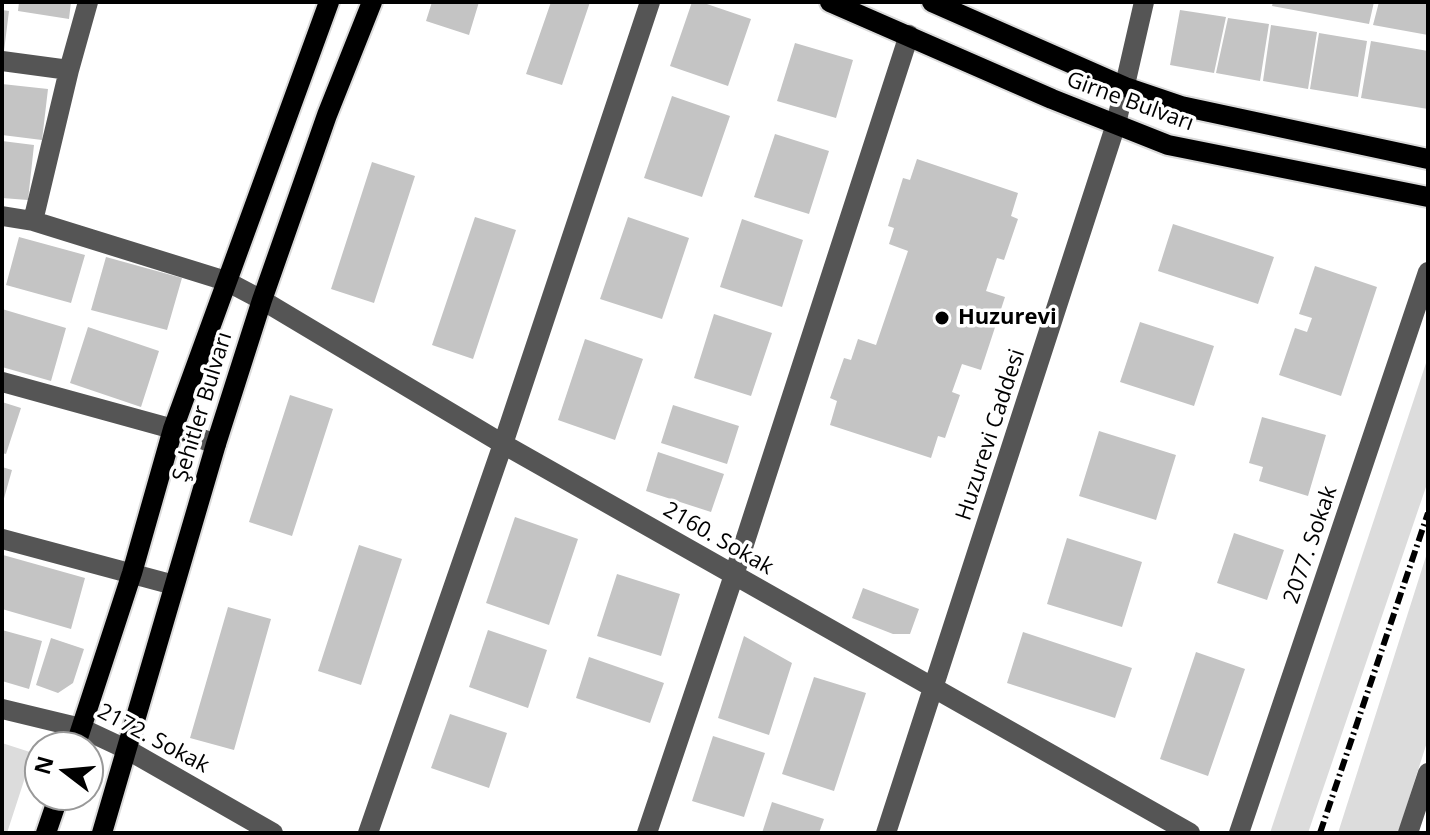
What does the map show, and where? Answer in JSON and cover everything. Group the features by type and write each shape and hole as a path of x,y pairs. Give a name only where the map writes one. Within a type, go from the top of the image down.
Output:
{"main road":[{"name":"Şehitler Bulvarı","path":"80,731 132,573 173,429 329,2"},
{"name":"Şehitler Bulvarı","path":"102,833 216,444 262,300 327,115 372,2"},
{"name":"Girne Bulvarı","path":"830,2 1052,99 1168,145 1428,197"},
{"name":"Girne Bulvarı","path":"932,2 1125,87 1181,106 1428,159"},
{"path":"46,833 54,811"}],"street":[{"path":"33,221 88,2"},
{"path":"368,833 503,444 650,2"},
{"name":"Huzurevi Caddesi","path":"886,833 1116,124 1144,2"},
{"path":"647,833 909,35"},
{"path":"2,61 69,70"},
{"name":"2160. Sokak","path":"2,216 33,221 226,281 503,444 1190,833"},
{"name":"2077. Sokak","path":"1239,833 1428,272"},
{"path":"2,382 173,429 216,444"},
{"path":"2,539 174,585"},
{"name":"2172. Sokak","path":"2,709 60,731"},
{"name":"2172. Sokak","path":"104,744 128,750 273,833"},
{"path":"1408,833 1428,773"}],"shaded area":[{"path":"1428,357 1428,481 1308,833 1270,833"},
{"path":"1428,550 1428,739 1398,833 1338,833"},
{"path":"2,743 24,750 24,781 7,833 2,833"}],"building":[{"path":"19,2 71,2 69,19 18,11"},
{"path":"432,2 479,2 469,35 426,21"},
{"path":"551,2 590,2 562,85 526,74"},
{"path":"692,2 701,2 751,19 728,86 670,66"},
{"path":"1273,2 1374,2 1369,24 1272,6"},
{"path":"1379,2 1428,2 1428,35 1373,25"},
{"path":"2,10 9,11 4,51 2,51"},
{"path":"1180,10 1226,17 1214,73 1170,65"},
{"path":"1228,18 1269,24 1260,81 1216,73"},
{"path":"1271,25 1317,32 1308,89 1263,81"},
{"path":"1319,33 1367,41 1358,97 1310,89"},
{"path":"1371,41 1428,51 1428,109 1361,98"},
{"path":"795,43 853,60 836,118 777,101"},
{"path":"2,84 48,89 42,140 2,135"},
{"path":"672,96 730,116 702,197 644,178"},
{"path":"775,134 829,151 809,214 754,197"},
{"path":"2,141 34,145 28,200 2,198"},
{"name":"Huzurevi","path":"917,159 1018,193 1011,216 1018,219 1004,260 997,258 986,291 1005,297 981,370 962,364 952,392 960,395 945,438 938,436 931,458 830,425 837,401 830,398 844,358 851,360 858,339 876,345 908,251 889,244 894,228 888,226 903,178 910,180"},
{"path":"372,162 415,176 374,303 331,289"},
{"path":"475,217 516,230 473,359 432,345"},
{"path":"628,217 689,238 662,319 600,299"},
{"path":"742,219 803,240 782,307 720,287"},
{"path":"1173,224 1274,257 1258,304 1158,271"},
{"path":"19,237 85,255 71,303 6,285"},
{"path":"106,257 182,278 167,330 91,310"},
{"path":"1315,266 1377,287 1341,396 1279,375 1295,328 1307,332 1312,318 1299,314"},
{"path":"2,309 66,328 51,381 2,367"},
{"path":"714,314 772,333 751,396 694,378"},
{"path":"1140,322 1214,346 1194,406 1120,382"},
{"path":"88,327 159,351 141,407 70,383"},
{"path":"585,339 643,359 615,440 558,420"},
{"path":"290,395 333,409 292,536 249,522"},
{"path":"2,402 21,408 6,454 2,453"},
{"path":"673,405 739,426 727,464 661,443"},
{"path":"1262,417 1326,435 1308,496 1259,481 1263,467 1249,463"},
{"path":"1099,431 1176,455 1156,520 1079,496"},
{"path":"658,452 724,474 711,512 646,491"},
{"path":"2,467 12,470 3,502 2,502"},
{"path":"515,517 578,539 549,625 486,603"},
{"path":"1234,533 1284,550 1267,600 1217,583"},
{"path":"1067,538 1142,562 1122,627 1047,604"},
{"path":"359,545 402,559 361,685 318,671"},
{"path":"3,555 85,578 71,629 2,609"},
{"path":"617,574 680,594 661,656 597,636"},
{"path":"863,588 919,609 910,634 893,634 852,618"},
{"path":"228,607 271,619 234,750 190,738"},
{"path":"2,630 42,641 29,689 2,681"},
{"path":"488,630 547,650 528,708 469,687"},
{"path":"1023,632 1132,668 1115,718 1007,683"},
{"path":"744,636 792,663 769,735 718,718"},
{"path":"51,638 84,649 73,683 58,693 36,685"},
{"path":"1196,652 1245,669 1208,776 1160,759"},
{"path":"589,657 664,683 650,723 576,698"},
{"path":"814,677 866,693 834,791 782,774"},
{"path":"450,714 507,733 489,788 431,768"},
{"path":"713,736 765,753 744,817 692,801"},
{"path":"772,802 824,819 819,833 762,833"}],"railway":[{"path":"1320,833 1428,513"}],"place":[{"name":"Huzurevi","path":"942,318"}]}
